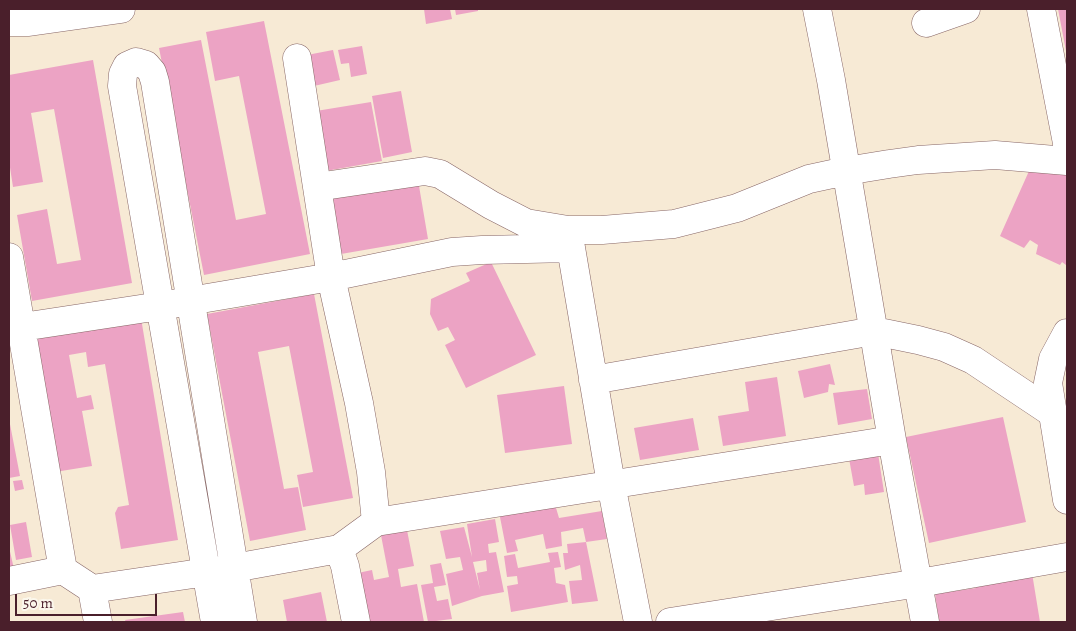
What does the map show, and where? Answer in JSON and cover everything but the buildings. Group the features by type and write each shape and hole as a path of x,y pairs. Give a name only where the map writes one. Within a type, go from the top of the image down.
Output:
{"street":[{"path":"817,9 831,80 892,440 926,622"},
{"path":"926,23 966,9"},
{"path":"1041,9 1067,143"},
{"path":"9,22 29,22 114,10"},
{"path":"297,58 331,277 359,403 371,472 376,522"},
{"path":"215,622 122,86 123,74 128,66 136,62 146,65 152,72 155,82 243,622"},
{"path":"14,328 331,277 452,252 570,239 602,230 674,224 737,208 809,180 846,171 918,160 995,155 1067,161"},
{"path":"317,187 425,171 440,174 491,205 526,223 570,239"},
{"path":"570,239 611,484 638,622"},
{"path":"9,257 14,328 63,570"},
{"path":"593,380 874,331 944,347 973,360 1054,414"},
{"path":"1067,333 1054,358 1048,384 1067,500"},
{"path":"9,581 63,570 92,588 234,568 339,549 376,522 892,440"},
{"path":"339,549 345,566 356,622"},
{"path":"670,622 919,583 1067,557"},
{"path":"92,588 98,622"}]}
